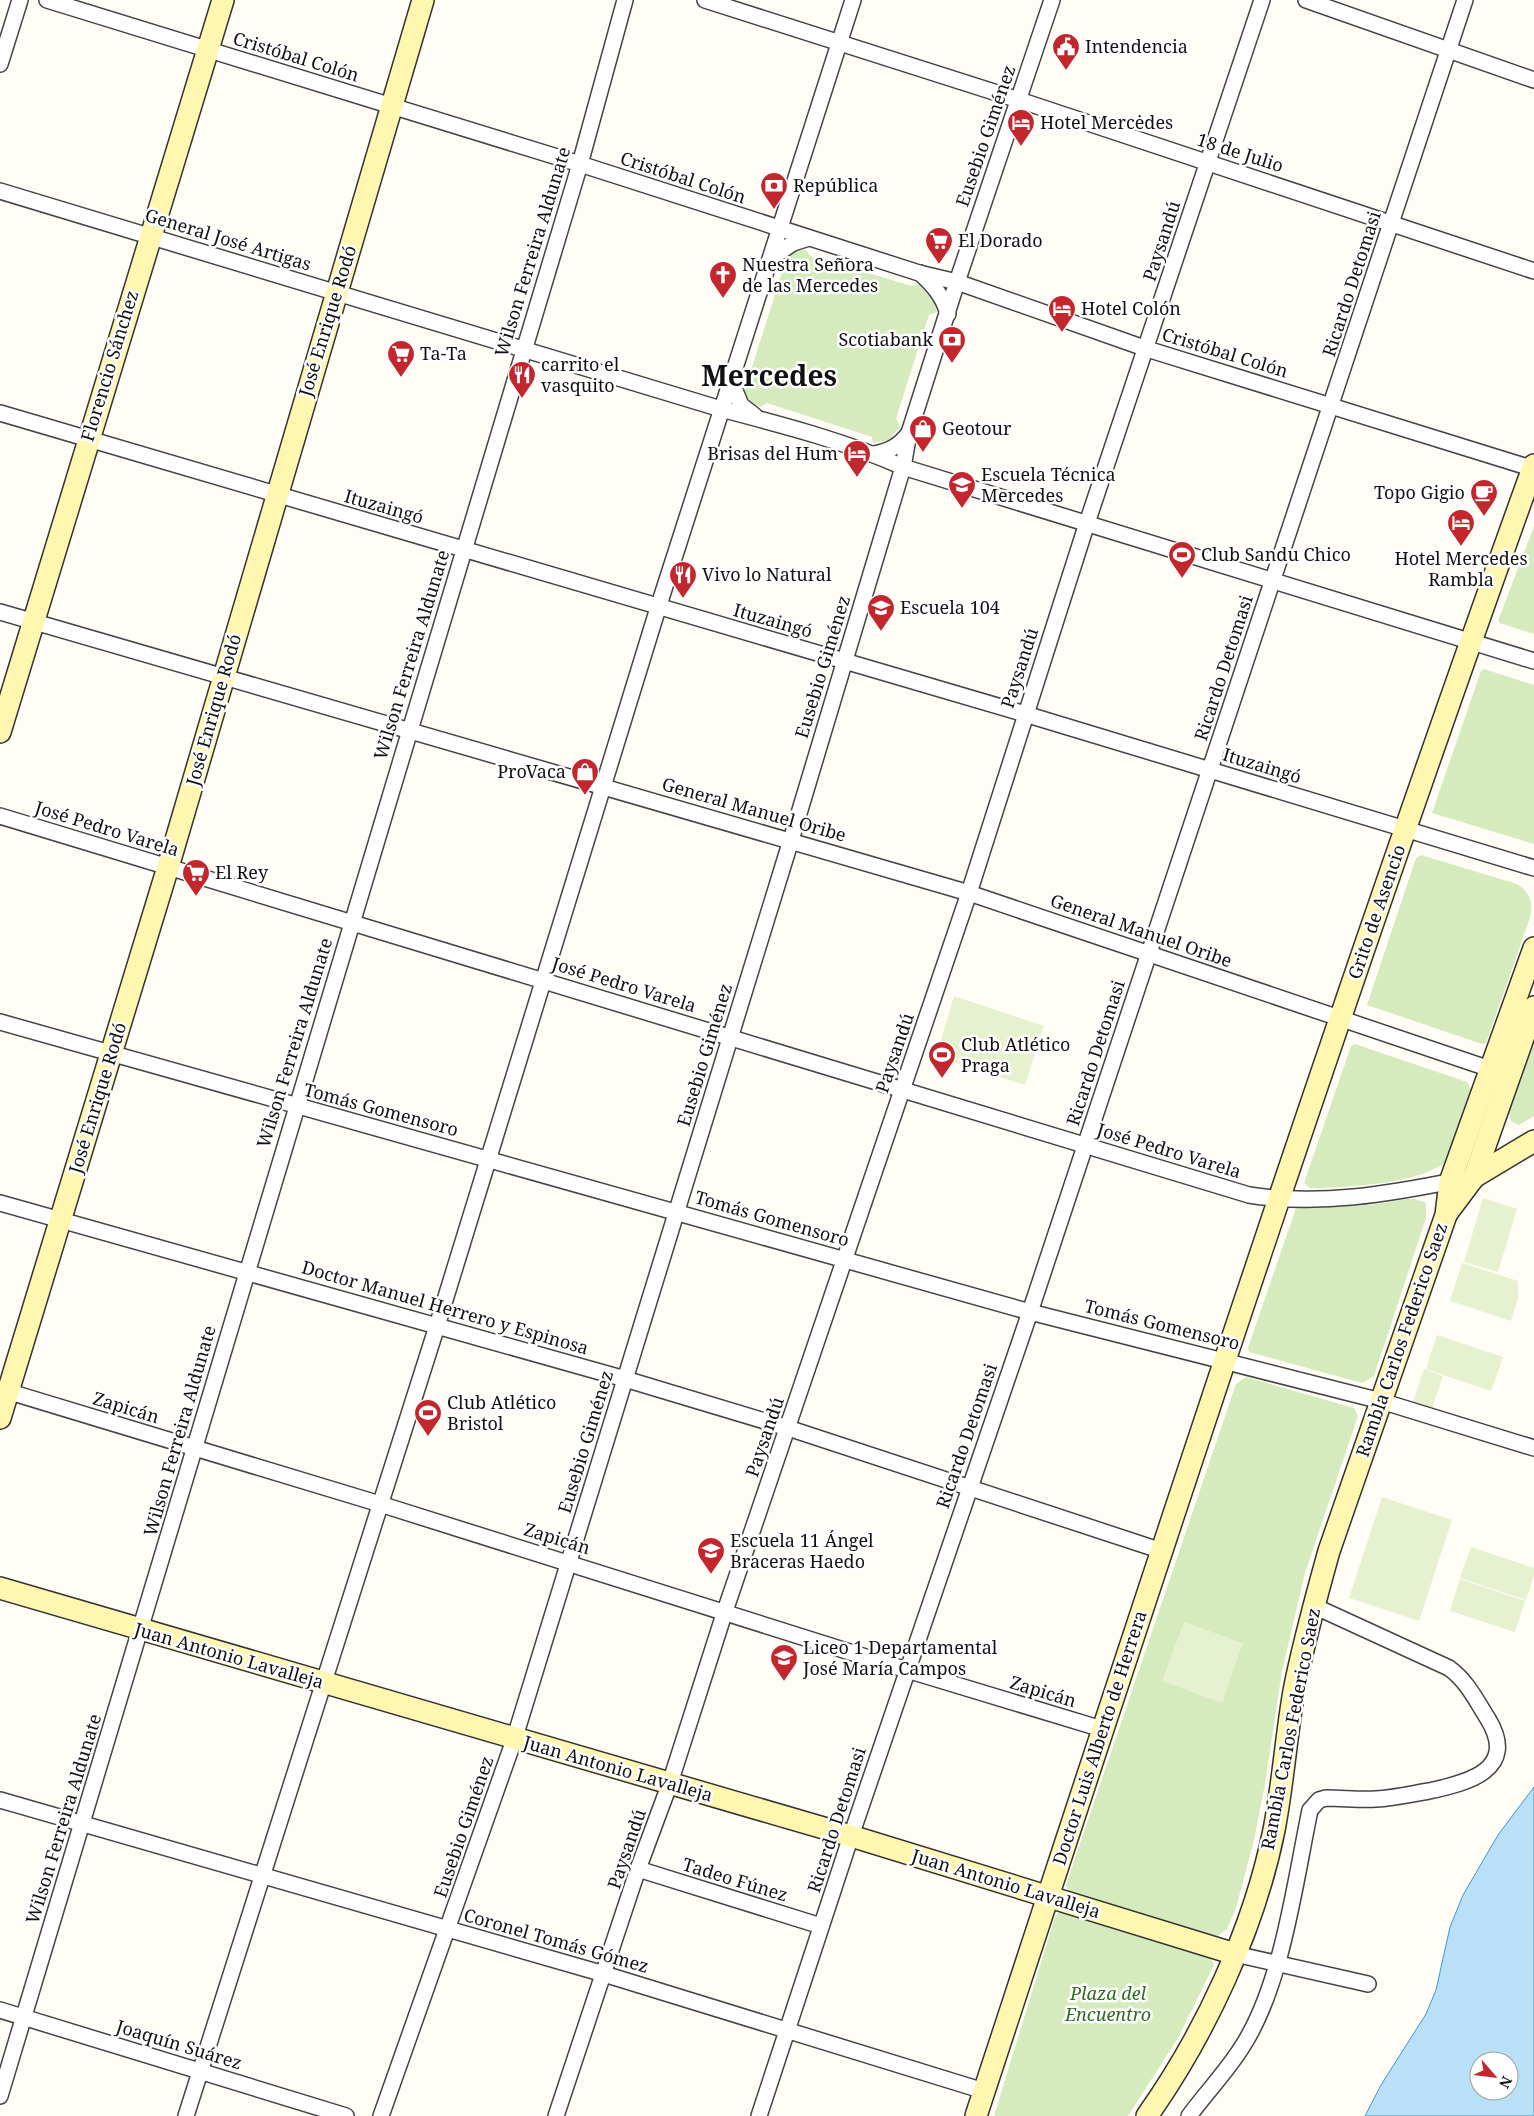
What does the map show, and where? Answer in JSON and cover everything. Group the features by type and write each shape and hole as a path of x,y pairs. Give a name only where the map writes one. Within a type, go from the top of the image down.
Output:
{"street":[{"path":"0,64 20,0"},
{"name":"Cristóbal Colón","path":"47,0 580,164 919,273 957,282 1147,349 1534,468"},
{"name":"Florencio Sánchez","path":"0,732 222,0"},
{"name":"José Enrique Rodó","path":"0,1418 4,1390 60,1220 168,867 423,0"},
{"name":"Wilson Ferreira Aldunate","path":"0,2096 83,1824 523,348 580,164 625,0"},
{"name":"18 de Julio","path":"705,0 1019,100 1534,271"},
{"path":"186,2116 437,1326 605,786 658,608 853,0"},
{"name":"Eusebio Giménez","path":"381,2116 514,1740 791,840 903,467 909,433 957,282 1052,0"},
{"name":"Paysandú","path":"556,2116 638,1870 670,1783 724,1611 969,893 1087,523 1147,349 1207,162 1262,0"},
{"path":"1306,0 1534,80"},
{"name":"Ricardo Detomasi","path":"759,2116 851,1836 1030,1312 1148,952 1332,406 1465,0"},
{"name":"General José Artigas","path":"0,191 721,409 757,417 874,454 903,467 1534,662"},
{"path":"771,258 784,248 809,238"},
{"path":"919,273 940,295 948,314"},
{"path":"731,381 741,404 757,417"},
{"name":"Ituzaingó","path":"0,413 658,608 1025,714 1534,868"},
{"path":"874,454 885,452 901,444 909,433"},
{"name":"Grito de Asencio","path":"1224,1361 1405,830 1534,468"},
{"name":"General Manuel Oribe","path":"0,612 969,893 1490,1069"},
{"name":"José Pedro Varela","path":"0,816 1250,1195 1279,1198 1357,1197 1474,1177"},
{"name":"Rambla Carlos Federico Saez","path":"1147,2116 1204,2020 1235,1954 1262,1874 1274,1830 1294,1692 1329,1551 1446,1215 1450,1182 1534,948"},
{"name":"Rambla Carlos Federico Saez","path":"1446,1215 1474,1177 1534,1007"},
{"name":"Tomás Gomensoro","path":"0,1022 677,1211 1030,1312 1381,1400 1534,1448"},
{"path":"1474,1177 1534,1142"},
{"name":"Doctor Manuel Herrero y Espinosa","path":"0,1203 625,1379 788,1428 1162,1551"},
{"name":"Doctor Luis Alberto de Herrera","path":"976,2116 1224,1361"},
{"name":"Zapicán","path":"4,1390 569,1562 907,1670 1102,1729"},
{"name":"Juan Antonio Lavalleja","path":"0,1588 514,1740 851,1836 1235,1954"},
{"path":"1189,2116 1243,2046 1262,2006 1277,1964 1310,1810 1319,1800 1375,1799 1450,1786 1476,1778 1491,1765 1496,1752 1496,1732 1460,1676 1449,1668 1314,1606"},
{"name":"Coronel Tomás Gómez","path":"0,1800 604,1974 984,2091"},
{"name":"Tadeo Fúnez","path":"638,1870 821,1926"},
{"path":"1235,1954 1368,1984"},
{"name":"Joaquín Suárez","path":"0,2010 346,2116"}],"green space":[{"path":"795,250 806,250 810,256 912,286 920,284 931,293 937,312 929,315 896,418 900,427 889,440 873,443 872,437 767,403 760,407 752,402 747,395 743,377 749,377 782,272 778,265 785,255"},
{"path":"1534,526 1534,634 1498,621"},
{"path":"1484,669 1534,685 1534,844 1432,813 1481,671"},
{"path":"1421,855 1517,884 1530,898 1530,918 1486,1043 1482,1044 1367,1005 1416,858"},
{"path":"954,996 1044,1026 1025,1085 936,1057"},
{"path":"1534,1033 1534,1116 1519,1125 1511,1121 1508,1111"},
{"path":"1355,1044 1467,1082 1471,1089 1447,1160 1436,1168 1382,1183 1310,1188 1304,1183 1351,1046"},
{"path":"1483,1198 1517,1209 1498,1272 1464,1262"},
{"path":"1415,1199 1426,1203 1426,1218 1374,1376 1362,1383 1249,1352 1248,1348 1296,1208 1370,1205"},
{"path":"1462,1263 1518,1281 1518,1298 1511,1321 1450,1301"},
{"path":"1437,1335 1503,1357 1491,1391 1426,1369"},
{"path":"1424,1369 1443,1376 1431,1411 1412,1405"},
{"path":"1246,1377 1354,1408 1358,1416 1305,1573 1282,1671 1265,1784 1254,1840 1236,1908 1227,1929 1216,1937 1069,1892 1066,1885 1236,1384"},
{"path":"1382,1497 1452,1520 1419,1621 1349,1598"},
{"path":"1471,1547 1534,1568 1534,1575 1526,1600 1460,1578"},
{"path":"1460,1579 1525,1601 1515,1632 1450,1611"},
{"path":"1184,1622 1243,1643 1222,1703 1162,1681"},
{"name":"Plaza del Encuentro","path":"1064,1911 1209,1955 1214,1965 1178,2038 1128,2116 994,2116 1055,1917 1058,1913"}],"water":[{"path":"1534,1787 1534,2116 1365,2116 1381,2085 1426,2014 1436,1990 1450,1927 1463,1895 1498,1835"}],"place":[{"name":"Intendencia","path":"1066,71"},
{"name":"Hotel Mercėdes","path":"1021,147"},
{"name":"República","path":"774,210"},
{"name":"El Dorado","path":"939,265"},
{"name":"Nuestra Señora de las Mercedes","path":"723,299"},
{"name":"Hotel Colón","path":"1062,333"},
{"name":"Scotiabank","path":"952,364"},
{"name":"Ta-Ta","path":"401,378"},
{"name":"carrito el vasquito","path":"522,399"},
{"name":"Geotour","path":"923,453"},
{"name":"Brisas del Hum","path":"857,478"},
{"name":"Escuela Técnica Mercedes","path":"962,509"},
{"name":"Topo Gigio","path":"1484,517"},
{"name":"Hotel Mercedes Rambla","path":"1461,547"},
{"name":"Club Sandu Chico","path":"1182,579"},
{"name":"Vivo lo Natural","path":"683,599"},
{"name":"Escuela 104","path":"881,632"},
{"name":"ProVaca","path":"585,796"},
{"name":"El Rey","path":"196,897"},
{"name":"Club Atlético Praga","path":"942,1079"},
{"name":"Club Atlético Bristol","path":"428,1437"},
{"name":"Escuela 11 Ángel Braceras Haedo","path":"711,1575"},
{"name":"Liceo 1 Departamental José María Campos","path":"784,1682"}],"district":[{"name":"Mercedes","path":"769,376"}]}
